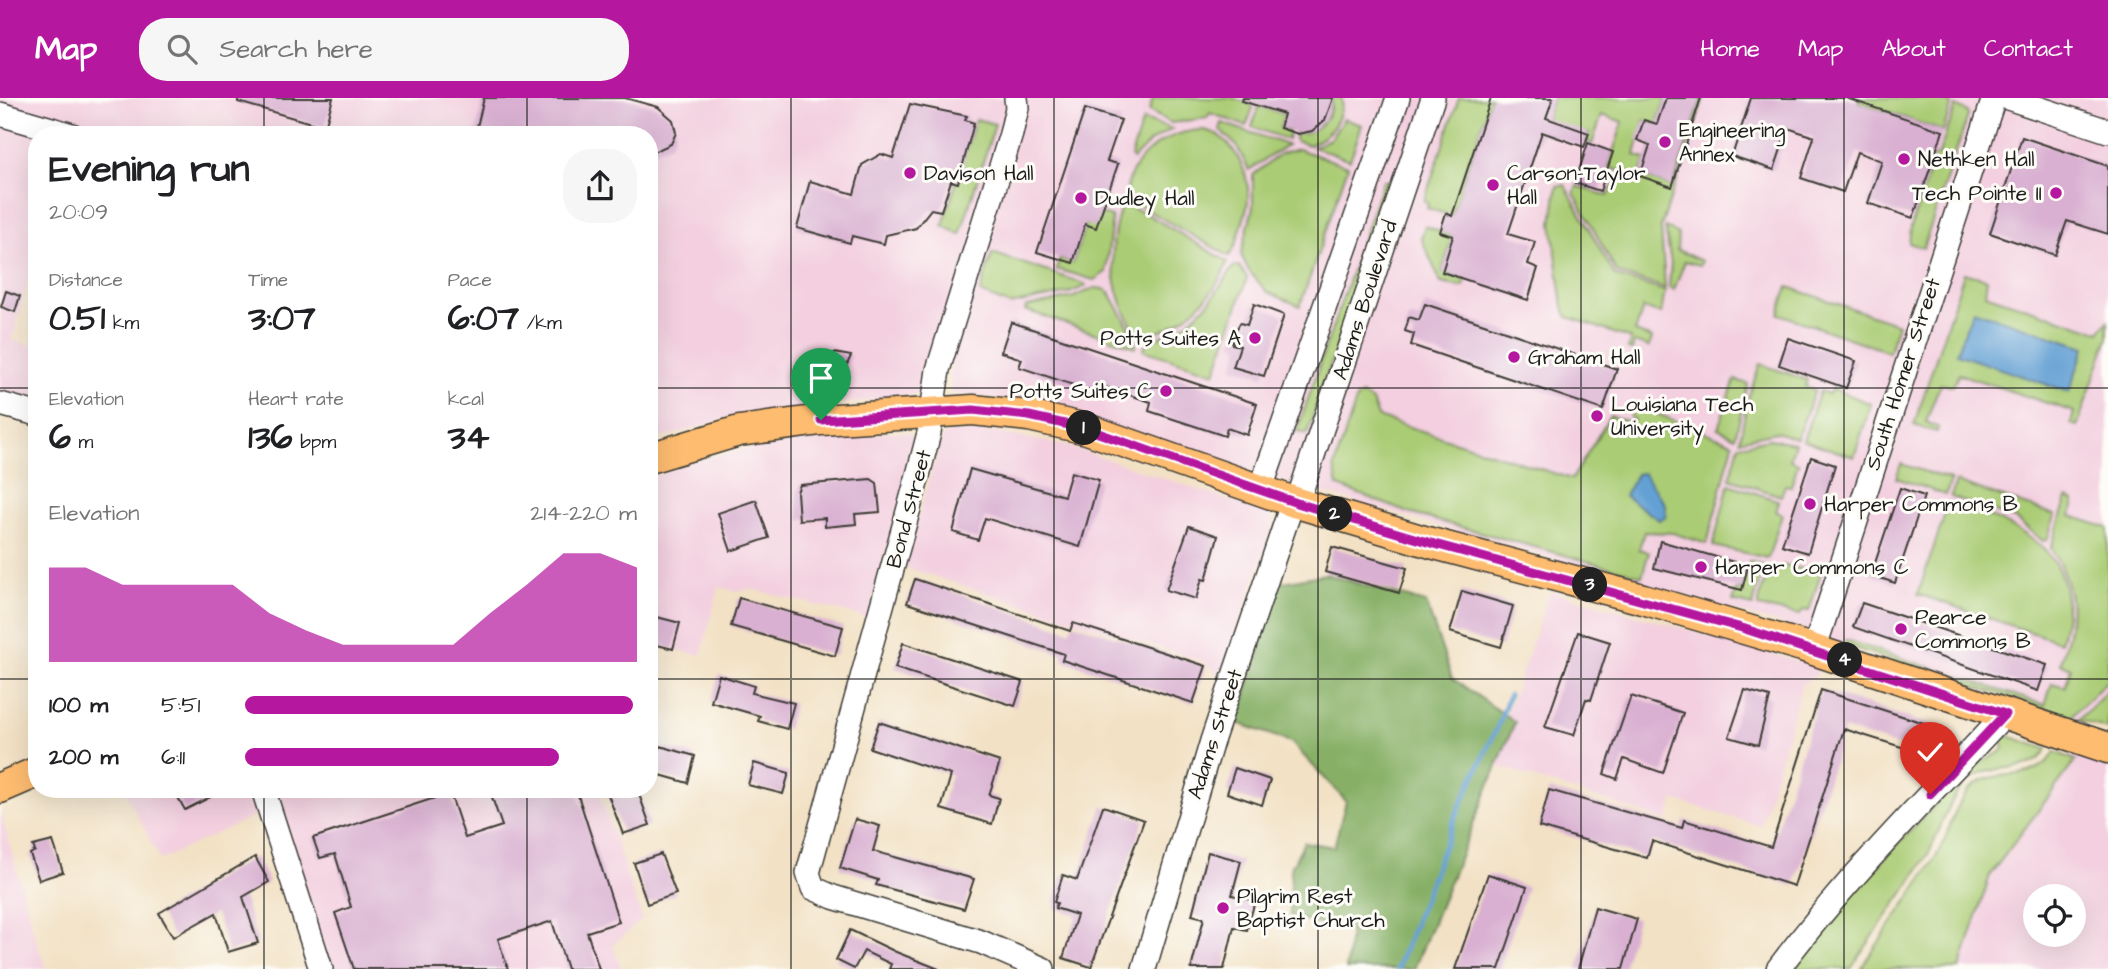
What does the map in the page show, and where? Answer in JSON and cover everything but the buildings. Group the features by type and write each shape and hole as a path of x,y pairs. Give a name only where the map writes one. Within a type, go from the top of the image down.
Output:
{"main road":[{"path":"658,455 739,431 821,420 973,410 1029,416 1087,429 1260,491 1431,543 1643,599 1814,650 2108,748"},
{"path":"0,788 28,776"}],"street":[{"name":"Bond Street","path":"1016,98 1017,108 1011,134 938,370 933,411 883,605 808,867 808,880 813,888 833,897 981,943 1034,968"},
{"name":"Adams Boulevard","path":"1260,491 1398,98"},
{"name":"Adams Boulevard","path":"1295,502 1433,98"},
{"name":"South Homer Street","path":"1814,650 1994,98"},
{"path":"2008,98 2108,131"},
{"path":"0,114 41,126"},
{"path":"0,404 28,412"},
{"name":"Adams Street","path":"1144,969 1212,741 1295,502"},
{"path":"1778,969 1867,859 2005,714"},
{"path":"266,798 321,969"}],"shaded area":[{"name":"Louisiana Tech University","path":"0,98 2108,98 2108,720 2101,727 1801,630 1244,470 1036,404 952,393 950,376 953,363 933,358 923,390 913,395 731,417 658,439 658,126 28,126 28,282 12,340 28,344 28,405 0,398"},
{"path":"948,430 999,433 1068,446 1267,513 1272,520 1271,532 1221,677 1205,662 904,567 940,442"},
{"path":"890,432 910,433 916,441 868,618 751,589 737,591 719,587 701,655 658,647 658,474 690,462 761,446"},
{"path":"1550,591 1819,667 1816,676 1802,684 1761,826 1674,800 1667,821 1490,764"},
{"path":"2070,753 2108,765 2108,969 1913,969"},
{"path":"129,798 601,798 642,919 613,945 621,969 332,969 262,812 160,860"},
{"path":"0,810 36,940 46,969 0,969"}],"green space":[{"path":"1153,98 1233,98 1251,104 1253,108 1246,126 1210,113 1207,118 1171,123 1149,111"},
{"path":"1332,98 1342,98 1340,114 1329,132 1309,145 1295,141 1295,133 1310,131 1321,124 1329,112"},
{"path":"1459,98 1491,98 1452,216 1427,208 1428,203 1424,201"},
{"path":"1553,98 1666,98 1657,124 1644,120 1635,155 1646,159 1640,176 1672,187 1701,98 1704,98 1661,227 1665,288 1617,273 1574,193 1577,186 1608,196 1620,171 1608,167 1623,122 1602,115 1592,144 1586,142 1589,133 1553,136 1542,132"},
{"path":"1859,98 1934,98 1952,104 1943,131 1858,102"},
{"path":"1259,106 1284,114 1280,128 1289,131 1288,140 1252,127"},
{"path":"1956,106 1967,112 1968,116 1923,248 1909,243 1911,227 1934,156 1938,156"},
{"path":"976,119 995,124 960,235 943,225"},
{"path":"1344,119 1362,125 1350,160 1313,147 1330,139"},
{"path":"1143,120 1172,129 1150,142 1133,159 1131,156"},
{"path":"1222,123 1287,145 1249,170 1237,146 1220,130"},
{"path":"1204,130 1214,133 1231,147 1242,167 1248,188 1247,207 1236,244 1229,256 1126,198 1133,170 1152,149 1176,135"},
{"path":"1298,149 1348,166 1300,306 1267,292 1249,271 1241,255 1253,207 1253,175 1280,154"},
{"path":"1383,180 1390,183 1391,188 1307,434 1297,431"},
{"path":"1565,185 1615,276 1665,291 1661,314 1643,308 1635,332 1652,338 1649,347 1634,342 1632,350 1628,349 1631,339 1568,317 1563,307 1552,223 1557,186"},
{"path":"1122,204 1145,213 1228,262 1215,286 1196,308 1173,325 1147,335 1134,330 1116,284 1114,237"},
{"path":"1101,214 1112,217 1106,272 1094,280 1056,269 1060,259 1073,263 1085,224"},
{"path":"1425,226 1453,236 1442,272 1465,280 1463,287 1441,283 1421,238"},
{"path":"1665,227 1678,234 1677,250 1702,261 1700,265 1685,261 1674,290 1669,288 1671,263"},
{"path":"992,253 1086,286 1069,293 1010,305 980,293"},
{"path":"1239,266 1247,278 1215,373 1143,350 1152,340 1185,324 1201,310 1233,267"},
{"path":"1964,273 1987,279 1985,294 2100,332 2108,321 2108,338 2077,427 2071,424 2074,412 1959,374 1953,386 1940,384 1926,422 1938,427 1937,432 1914,425"},
{"path":"1788,287 1898,324 1889,352 1779,314"},
{"path":"1094,288 1110,293 1135,338 1136,347 1025,310 1026,307 1074,297"},
{"path":"1760,364 1807,380 1805,386 1815,390 1797,438 1775,432 1740,440 1747,402"},
{"path":"1735,380 1748,384 1735,437 1718,428"},
{"path":"1832,388 1871,404 1854,457 1803,440 1820,391 1829,394"},
{"path":"1362,395 1372,401 1378,417 1572,479 1610,416 1633,423 1634,419 1630,418 1634,405 1733,443 1707,544 1673,533 1644,532 1639,549 1649,552 1642,576 1409,513 1338,486 1334,467 1357,398"},
{"path":"1769,439 1795,443 1790,460 1798,463 1791,486 1785,485 1781,496 1730,479 1739,445"},
{"path":"1901,464 1951,480 1946,495 1896,478"},
{"path":"1956,482 2055,515 2047,540 2043,541 2015,519 1951,497"},
{"path":"1729,484 1779,501 1776,512 1782,514 1768,558 1713,546"},
{"path":"2067,498 2074,501 2071,516 2108,528 2108,680 2071,717 1845,645 1846,640 2045,705 2052,683 2065,687 2071,668 2060,663 2070,618 2069,591 2051,548"},
{"path":"1949,502 2022,533 2041,547 2055,564 2064,585 2066,611 2060,642 1918,594"},
{"path":"1749,561 1767,567 1760,579 1753,606 1733,601 1736,591 1742,589"},
{"path":"1785,565 1821,573 1809,611 1803,610 1800,615 1758,607 1768,575"},
{"path":"1325,574 1426,603 1452,678 1515,722 1414,969 1346,969 1350,932 1290,916 1291,868 1304,842 1334,847 1346,801 1291,742 1238,723 1278,583"},
{"path":"2108,691 2108,729 2078,720"},
{"path":"2008,736 2047,749 2040,758 2031,763 1986,772 1963,786 1947,811 1926,858 1851,969 1790,969 1823,925 1970,767 2001,752 2004,748 2002,739"},
{"path":"2055,752 2076,760 1990,875 1960,969 1861,969 1936,857 1959,804 1970,789 1991,778 2035,769 2046,763"}],"water":[{"path":"1973,310 2085,347 2069,392 1956,354"},
{"path":"1643,473 1665,504 1666,516 1659,520 1625,496 1636,474"}],"waterway":[{"path":"1397,969 1455,817 1498,726 1509,695"}],"place":[{"name":"Engineering Annex","path":"1665,142"},
{"name":"Nethken Hall","path":"1904,159"},
{"name":"Davison Hall","path":"910,173"},
{"name":"Carson-Taylor Hall","path":"1493,185"},
{"name":"Tech Pointe II","path":"2056,193"},
{"name":"Dudley Hall","path":"1081,198"},
{"name":"Potts Suites A","path":"1255,338"},
{"name":"Graham Hall","path":"1514,357"},
{"name":"Potts Suites C","path":"1166,391"},
{"name":"Louisiana Tech University","path":"1597,416"},
{"name":"Harper Commons B","path":"1810,504"},
{"name":"Harper Commons C","path":"1701,567"},
{"name":"Pearce Commons B","path":"1901,629"},
{"name":"Pilgrim Rest Baptist Church","path":"1223,908"}],"route":[{"path":"821,420 973,410 1029,416 1087,429 1297,503 1431,543 1742,628 2005,714 1930,794"}]}
